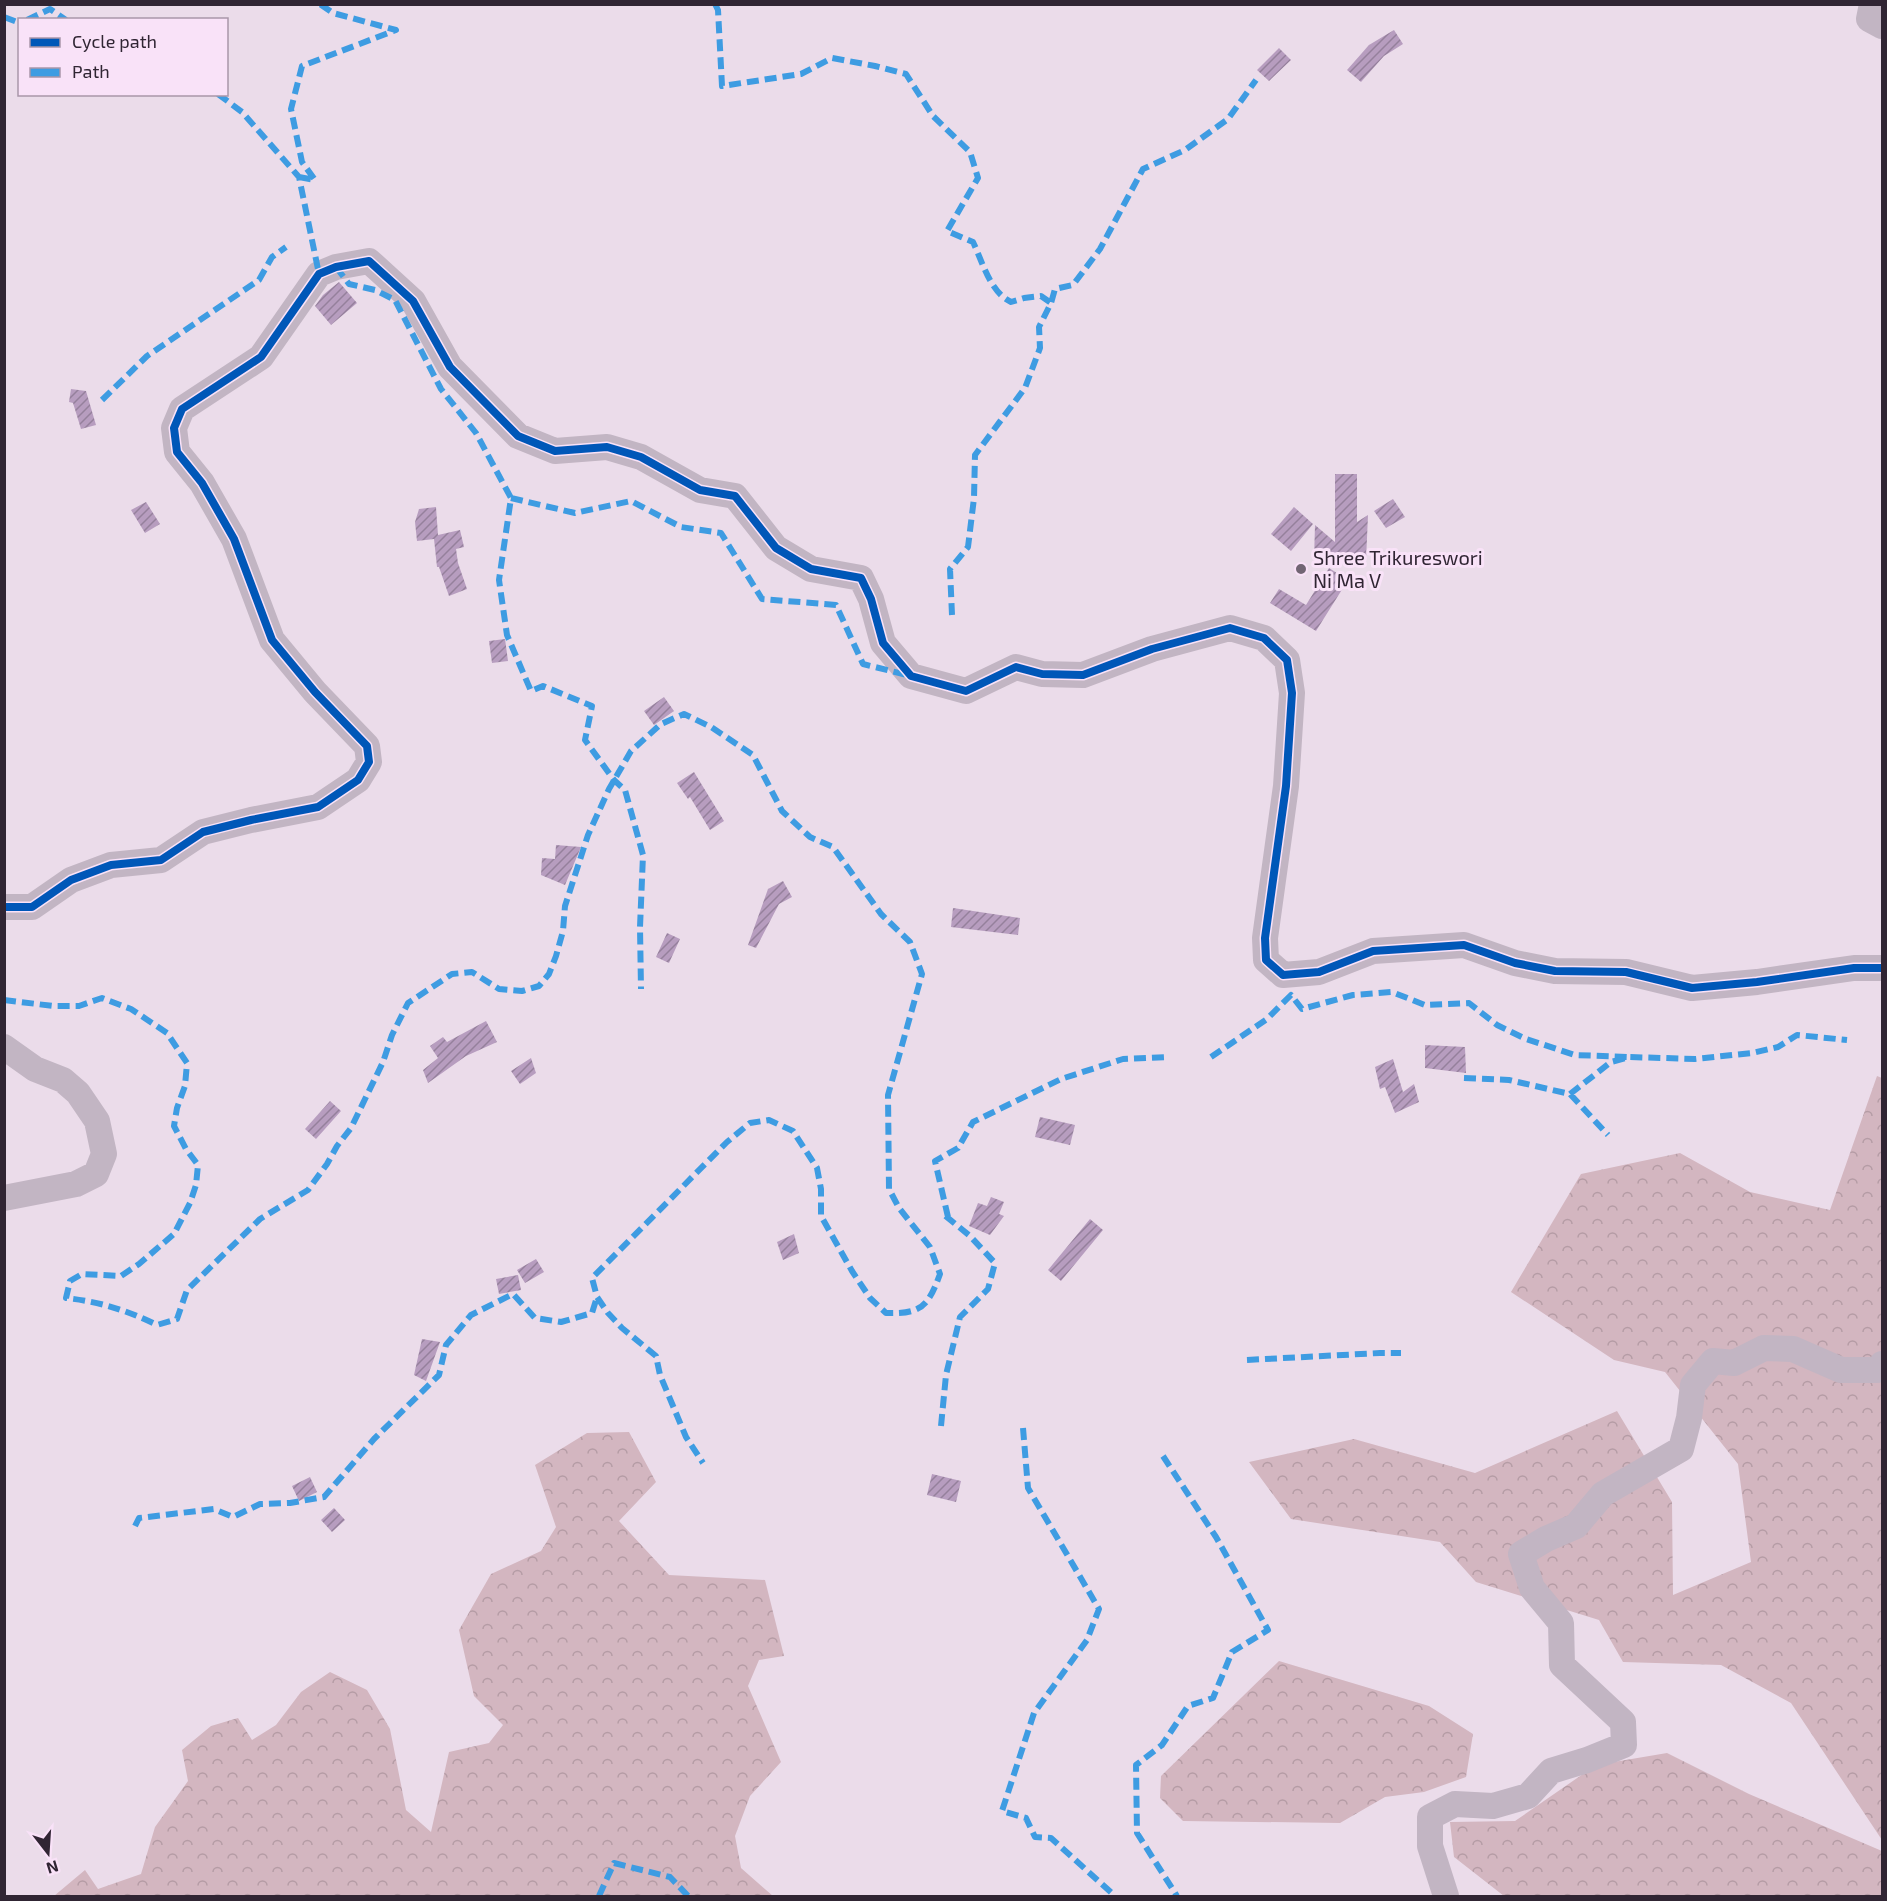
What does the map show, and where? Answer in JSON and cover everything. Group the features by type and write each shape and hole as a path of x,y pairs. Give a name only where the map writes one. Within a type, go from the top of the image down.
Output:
{"street":[{"path":"1872,4 1869,19 1882,26"},
{"path":"4,907 32,907 71,880 111,865 161,861 203,832 318,807 358,780 369,762 367,746 315,692 272,640 234,539 202,483 177,452 174,428 182,409 261,357 319,274 336,267 369,261 413,301 450,367 518,436 555,451 607,447 641,458 700,490 735,496 776,548 811,568 861,578 871,599 883,643 911,676 966,691 1016,667 1042,674 1083,675 1152,649 1230,628 1264,638 1287,660 1292,693 1286,786 1265,938 1266,960 1283,975 1319,972 1373,951 1464,945 1515,963 1555,971 1626,972 1692,988 1757,982 1854,968 1882,968"},
{"path":"4,1047 35,1069 63,1080 78,1093 97,1121 104,1154 96,1174 76,1184 4,1198"},
{"path":"1446,1896 1430,1846 1430,1818 1455,1804 1493,1806 1528,1796 1551,1772 1587,1761 1624,1745 1623,1722 1562,1665 1561,1623 1532,1588 1521,1554 1546,1539 1576,1526 1604,1494 1681,1449 1689,1418 1693,1385 1713,1361 1734,1364 1764,1348 1793,1349 1841,1370 1877,1370 1882,1364"}],"green space":[{"path":"1877,1076 1882,1078 1882,1840 1791,1703 1721,1665 1623,1662 1599,1620 1476,1582 1440,1542 1291,1519 1249,1462 1354,1439 1475,1473 1617,1411 1672,1502 1673,1595 1751,1562 1738,1464 1665,1372 1614,1360 1511,1292 1581,1174 1680,1153 1750,1192 1830,1210"},
{"path":"629,1432 656,1482 619,1521 669,1575 765,1580 784,1656 759,1660 748,1686 781,1762 750,1796 735,1836 741,1868 773,1896 54,1896 85,1870 98,1889 141,1874 155,1827 188,1781 182,1750 211,1726 238,1718 252,1740 276,1725 301,1692 330,1672 367,1690 390,1729 406,1810 431,1832 449,1752 489,1743 503,1725 474,1696 459,1630 491,1574 541,1551 556,1527 535,1465 587,1433"},
{"path":"1279,1661 1429,1706 1473,1734 1466,1777 1424,1792 1385,1797 1340,1823 1183,1821 1160,1798 1161,1776"},
{"path":"1667,1753 1749,1794 1882,1851 1882,1896 1504,1896 1454,1857 1450,1822 1515,1821 1596,1765"}],"building":[{"path":"1394,30 1403,44 1384,56 1361,82 1347,70 1369,45"},
{"path":"1279,48 1291,60 1269,81 1257,70"},
{"path":"339,282 357,303 331,325 315,306 323,295"},
{"path":"71,389 86,391 96,425 81,429 73,403 69,402"},
{"path":"1335,474 1357,474 1357,522 1368,515 1366,561 1314,560 1315,525 1335,542"},
{"path":"1393,499 1405,517 1386,528 1374,511"},
{"path":"146,502 160,524 145,533 131,510"},
{"path":"436,507 438,535 460,530 464,547 456,549 467,589 449,596 439,567 437,567 434,539 417,541 415,522 419,509"},
{"path":"1294,507 1313,524 1291,551 1271,534"},
{"path":"1329,568 1348,580 1316,631 1270,603 1279,589 1306,605"},
{"path":"505,639 508,661 492,663 489,641"},
{"path":"664,697 674,711 654,725 644,711"},
{"path":"694,772 724,821 710,830 690,797 688,799 677,783"},
{"path":"556,845 581,847 565,885 541,875 542,858 555,859"},
{"path":"783,881 792,897 779,904 756,948 748,945 768,889"},
{"path":"953,908 1020,918 1018,935 951,927"},
{"path":"667,933 680,939 669,963 656,957"},
{"path":"486,1021 497,1042 466,1056 428,1083 423,1070 438,1058 430,1046 443,1037 447,1042"},
{"path":"1425,1045 1465,1047 1466,1073 1425,1068"},
{"path":"531,1058 536,1073 520,1084 511,1071"},
{"path":"1393,1059 1403,1092 1414,1084 1419,1102 1395,1113 1385,1087 1380,1089 1375,1067"},
{"path":"330,1101 341,1111 316,1139 305,1129"},
{"path":"1040,1117 1075,1125 1070,1145 1035,1137"},
{"path":"991,1197 1004,1202 999,1214 1004,1216 990,1235 969,1226 978,1203 987,1206"},
{"path":"1090,1219 1103,1230 1061,1281 1048,1270"},
{"path":"794,1234 799,1253 783,1260 777,1242"},
{"path":"536,1259 544,1272 525,1283 517,1270"},
{"path":"518,1275 521,1290 499,1294 496,1279"},
{"path":"422,1339 440,1342 426,1381 414,1375"},
{"path":"932,1474 961,1481 956,1502 927,1495"},
{"path":"310,1477 317,1492 299,1501 292,1486"},
{"path":"334,1508 345,1520 332,1532 321,1520"}],"marked path":[{"path":"299,177 315,180 302,162 291,109 302,66 396,30 333,13 320,4"},
{"path":"715,4 718,10 722,86 801,74 832,58 906,74 933,116 970,152 978,178 947,231 973,242 992,284 1011,302 1041,296 1051,303"},
{"path":"31,18 50,9 63,18"},
{"path":"4,17 18,22"},
{"path":"952,615 950,569 968,547 974,498 975,455 1025,388 1040,348 1039,327 1055,289 1073,285 1100,249 1143,169 1185,150 1228,119 1256,80"},
{"path":"221,96 242,112 299,177 319,274"},
{"path":"102,400 147,356 259,280 272,257 286,247"},
{"path":"336,267 349,284 375,290 395,300 441,389 476,433 511,498 499,580 507,635 531,691 543,686 592,706 585,740 614,780 625,790 643,855 640,927 641,989"},
{"path":"511,498 575,513 631,501 681,527 721,533 762,599 836,605 863,664 911,676"},
{"path":"4,1000 53,1006 79,1006 102,998 131,1009 167,1033 187,1063 185,1086 177,1108 174,1126 186,1149 198,1165 196,1185 190,1203 174,1234 139,1264 121,1276 82,1274 70,1281 66,1298 113,1307 157,1325 177,1319 187,1290 260,1219 308,1190 351,1128 408,1003 452,974 472,972 499,989 522,991 539,986 549,974 556,956 563,931 565,906 588,835 609,789 631,751 661,724 684,714 711,727 753,755 782,811 810,837 833,847 881,914 910,942 922,974 888,1095 889,1189 899,1208 930,1247 940,1274 931,1294 922,1306 908,1312 886,1313 870,1298 821,1216 821,1189 817,1168 793,1131 769,1120 750,1123 727,1142 592,1278 597,1297 608,1313 622,1328 656,1356 660,1375 686,1437 703,1463"},
{"path":"1211,1057 1267,1019 1291,995 1302,1009 1353,995 1392,992 1425,1005 1469,1003 1497,1025 1526,1039 1575,1055 1630,1057"},
{"path":"1570,1094 1611,1062 1630,1057 1695,1059 1752,1053 1778,1047 1797,1035 1847,1040"},
{"path":"948,1217 935,1161 958,1148 973,1122 1061,1079 1123,1059 1167,1057"},
{"path":"1464,1078 1509,1080 1570,1094 1608,1135"},
{"path":"941,1426 946,1375 960,1317 988,1289 995,1263 970,1236 942,1213"},
{"path":"135,1526 139,1518 214,1509 233,1517 260,1504 290,1503 324,1497 374,1439 439,1375 446,1345 471,1315 513,1294 535,1318 561,1322 592,1313 597,1297"},
{"path":"1247,1360 1401,1353"},
{"path":"1023,1428 1028,1488 1099,1609 1087,1640 1034,1713 1002,1811 1026,1818 1035,1837 1051,1838 1115,1896"},
{"path":"1163,1456 1216,1537 1268,1630 1232,1652 1213,1698 1188,1706 1162,1745 1136,1765 1137,1833 1177,1896"},
{"path":"599,1896 614,1863 670,1877 688,1896"}],"cycle path":[{"path":"4,907 32,907 71,880 111,865 161,860 203,832 318,807 358,780 369,762 367,746 315,692 272,640 234,539 202,483 177,452 174,428 182,409 261,357 319,274 336,267 369,261 413,301 450,367 518,436 555,451 607,447 641,457 700,490 735,496 776,548 811,569 861,578 871,599 883,643 911,676 966,691 1016,667 1042,674 1083,675 1152,649 1230,628 1264,638 1287,660 1292,693 1286,786 1265,938 1266,960 1283,975 1319,972 1373,951 1464,945 1515,963 1555,971 1626,972 1692,988 1757,982 1854,968 1882,968"}],"place":[{"name":"Shree Trikureswori Ni Ma V","path":"1301,569"}]}
